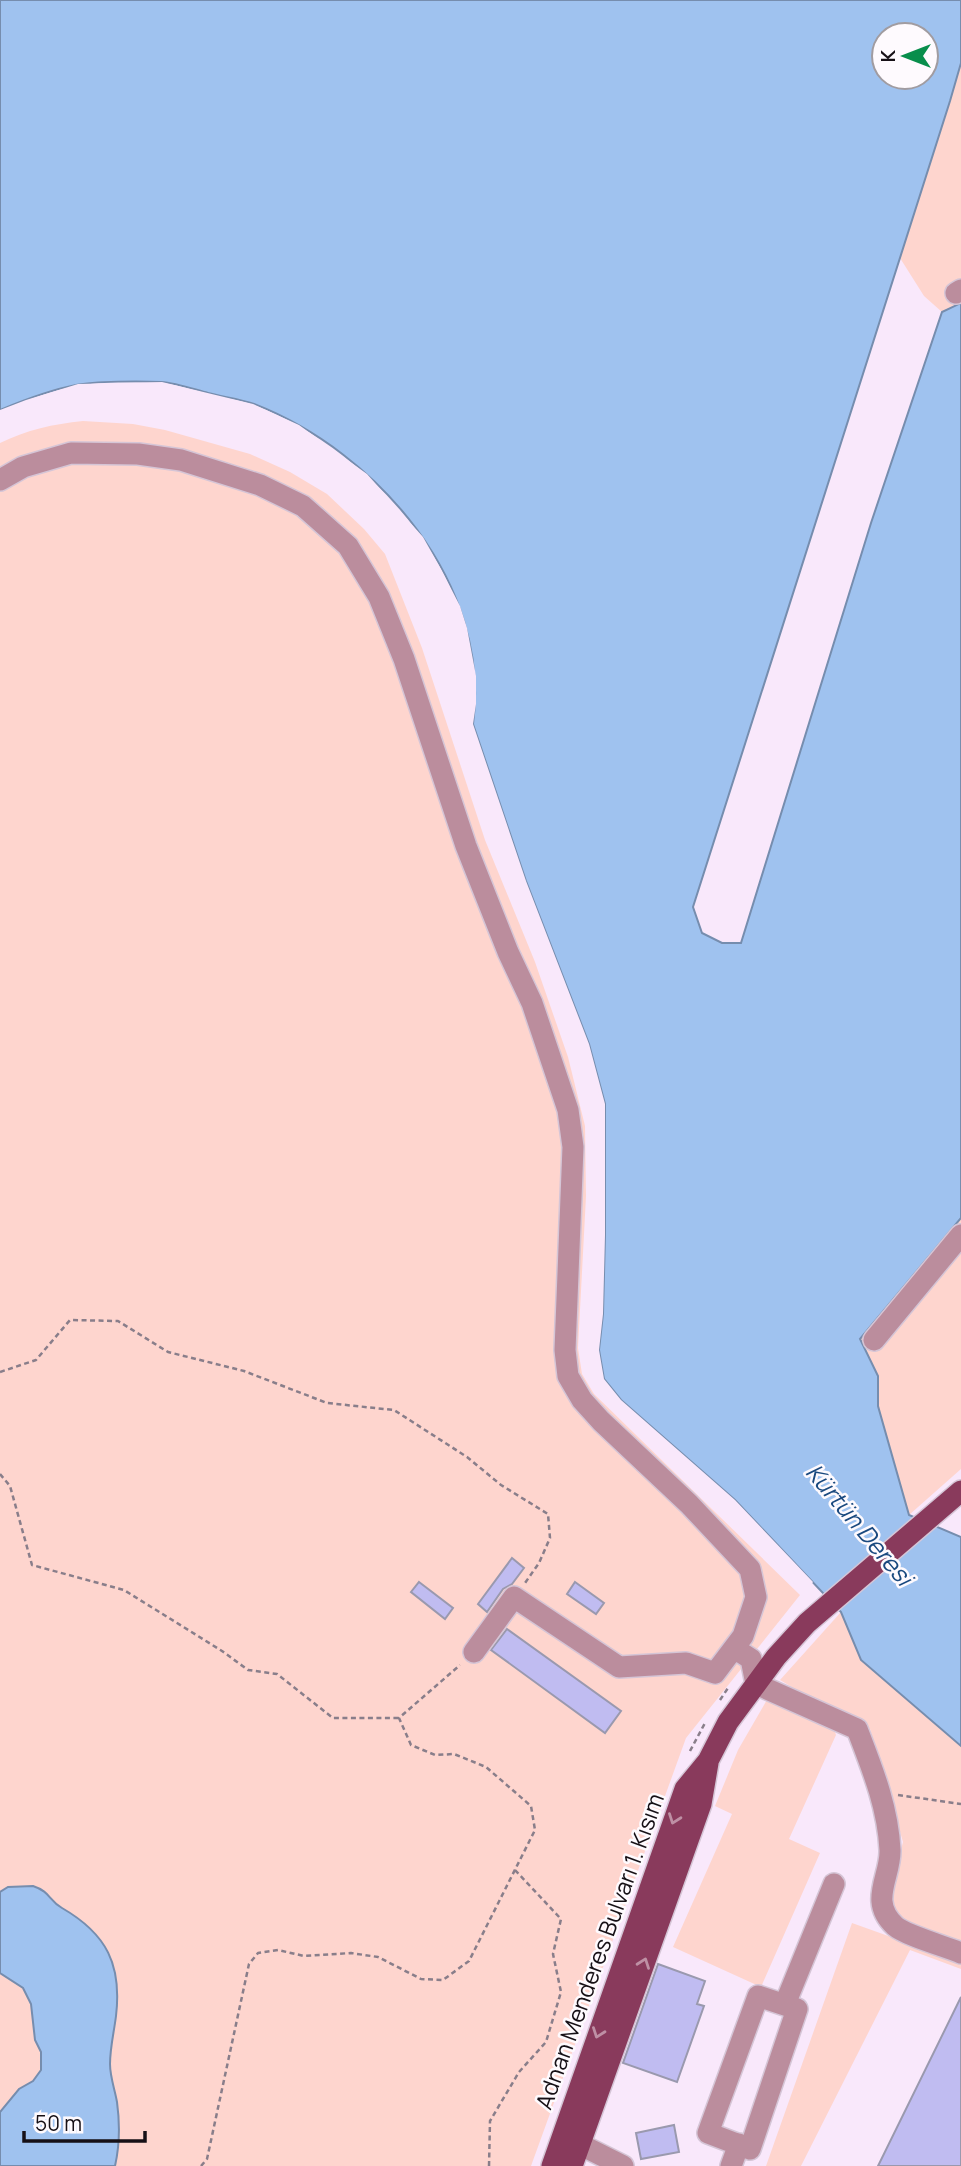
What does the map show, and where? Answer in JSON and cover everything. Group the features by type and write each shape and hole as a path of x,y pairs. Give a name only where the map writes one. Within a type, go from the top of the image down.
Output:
{"main road":[{"name":"Adnan Menderes Bulvarı 1. Kısım","path":"552,2166 573,2151 685,1788 708,1761 728,1722 756,1684 807,1623 958,1494"}],"street":[{"path":"0,480 23,467 71,453 138,454 181,460 260,485 303,506 348,546 379,597 404,659 466,846 508,952 532,1003 568,1110 573,1147 565,1350 568,1376 582,1400 601,1421 689,1504 750,1569 756,1597 743,1636 715,1673 686,1663 620,1667 514,1597 474,1651"},
{"path":"874,1340 961,1235"},
{"path":"734,1648 751,1659 756,1684 857,1729 881,1793 890,1852 884,1877 882,1906 896,1927 961,1953"},
{"path":"785,2004 834,1884"},
{"path":"758,1996 797,2009 739,2159 708,2133 758,1996"},
{"path":"573,2151 600,2166"},
{"path":"573,2151 623,2166"}],"path":[{"path":"0,1372 36,1360 70,1320 118,1321 168,1352 244,1371 327,1403 394,1410 467,1457 501,1485 548,1514 551,1538 540,1563 514,1597"},
{"path":"0,1474 10,1486 32,1565 124,1590 248,1670 277,1674 333,1718 399,1718 474,1651"},
{"path":"201,2166 207,2159 249,1964 257,1952 278,1950 304,1956 351,1953 377,1957 421,1979 443,1980 469,1961 535,1830 531,1806 486,1767 454,1754 435,1755 411,1745 399,1718"},
{"path":"881,1793 961,1804"},
{"path":"489,2166 490,2121 519,2072 546,2042 561,1992 553,1954 561,1919 515,1870"}],"shaded area":[{"path":"961,63 961,303 942,312 924,296 900,258"},
{"path":"83,421 133,424 165,430 250,454 290,472 327,494 364,529 385,554 422,648 485,840 535,962 568,1057 585,1126 586,1196 578,1348 582,1374 594,1394 800,1595 686,1738 531,2166 0,2166 0,443 40,428"},
{"path":"961,1218 961,1469 909,1515 878,1406 878,1376 860,1339"},
{"path":"841,1612 861,1660 961,1746 961,1942 897,1918 889,1895 903,1842 870,1729 780,1680"},
{"path":"768,1698 832,1723 836,1735 789,1839 820,1853 761,1987 673,1947 732,1814 715,1806 738,1750"},
{"path":"852,1923 961,1962 961,1969 910,1950 801,2166 766,2166"}],"water":[{"name":"Kürtün Deresi","path":"0,0 961,0 961,63 950,101 693,907 702,933 722,943 741,943 871,523 942,312 961,303 961,1218 860,1339 878,1376 878,1406 909,1515 961,1537 961,1746 861,1660 841,1612 735,1500 621,1400 604,1379 599,1350 603,1314 605,1235 605,1104 589,1044 526,881 473,724 474,672 464,622 445,574 417,530 383,490 343,455 300,426 249,402 179,385 153,382 84,384 37,396 0,410"},
{"path":"33,1886 90,1929 100,1940 113,1966 117,1998 110,2064 119,2126 115,2166 0,2166 0,2112 19,2089 33,2081 41,2070 41,2052 35,2040 31,2004 23,1988 0,1973 0,1892 8,1887"}],"pier":[{"path":"162,382 253,404 299,425 367,474 423,537 441,569 460,606 467,628 476,676 473,724 526,881 589,1044 605,1104 605,1235 603,1314 599,1350 604,1379 621,1400 735,1500 813,1582 811,1585 733,1502 618,1403 601,1381 595,1350 602,1235 602,1105 586,1045 523,882 470,725 472,676 464,629 457,607 420,539 365,476 297,428 252,407 162,385 78,388 0,413 0,410 26,400 78,384"}],"building":[{"path":"512,1558 524,1568 512,1584 503,1589 487,1612 478,1604"},
{"path":"419,1582 453,1608 445,1619 411,1592"},
{"path":"575,1582 604,1603 596,1614 567,1594"},
{"path":"507,1629 621,1711 605,1733 491,1650"},
{"path":"658,1964 705,1981 697,2004 704,2006 677,2082 623,2063"},
{"path":"961,1997 961,2166 878,2166"},
{"path":"674,2125 679,2152 641,2159 636,2133"}]}
